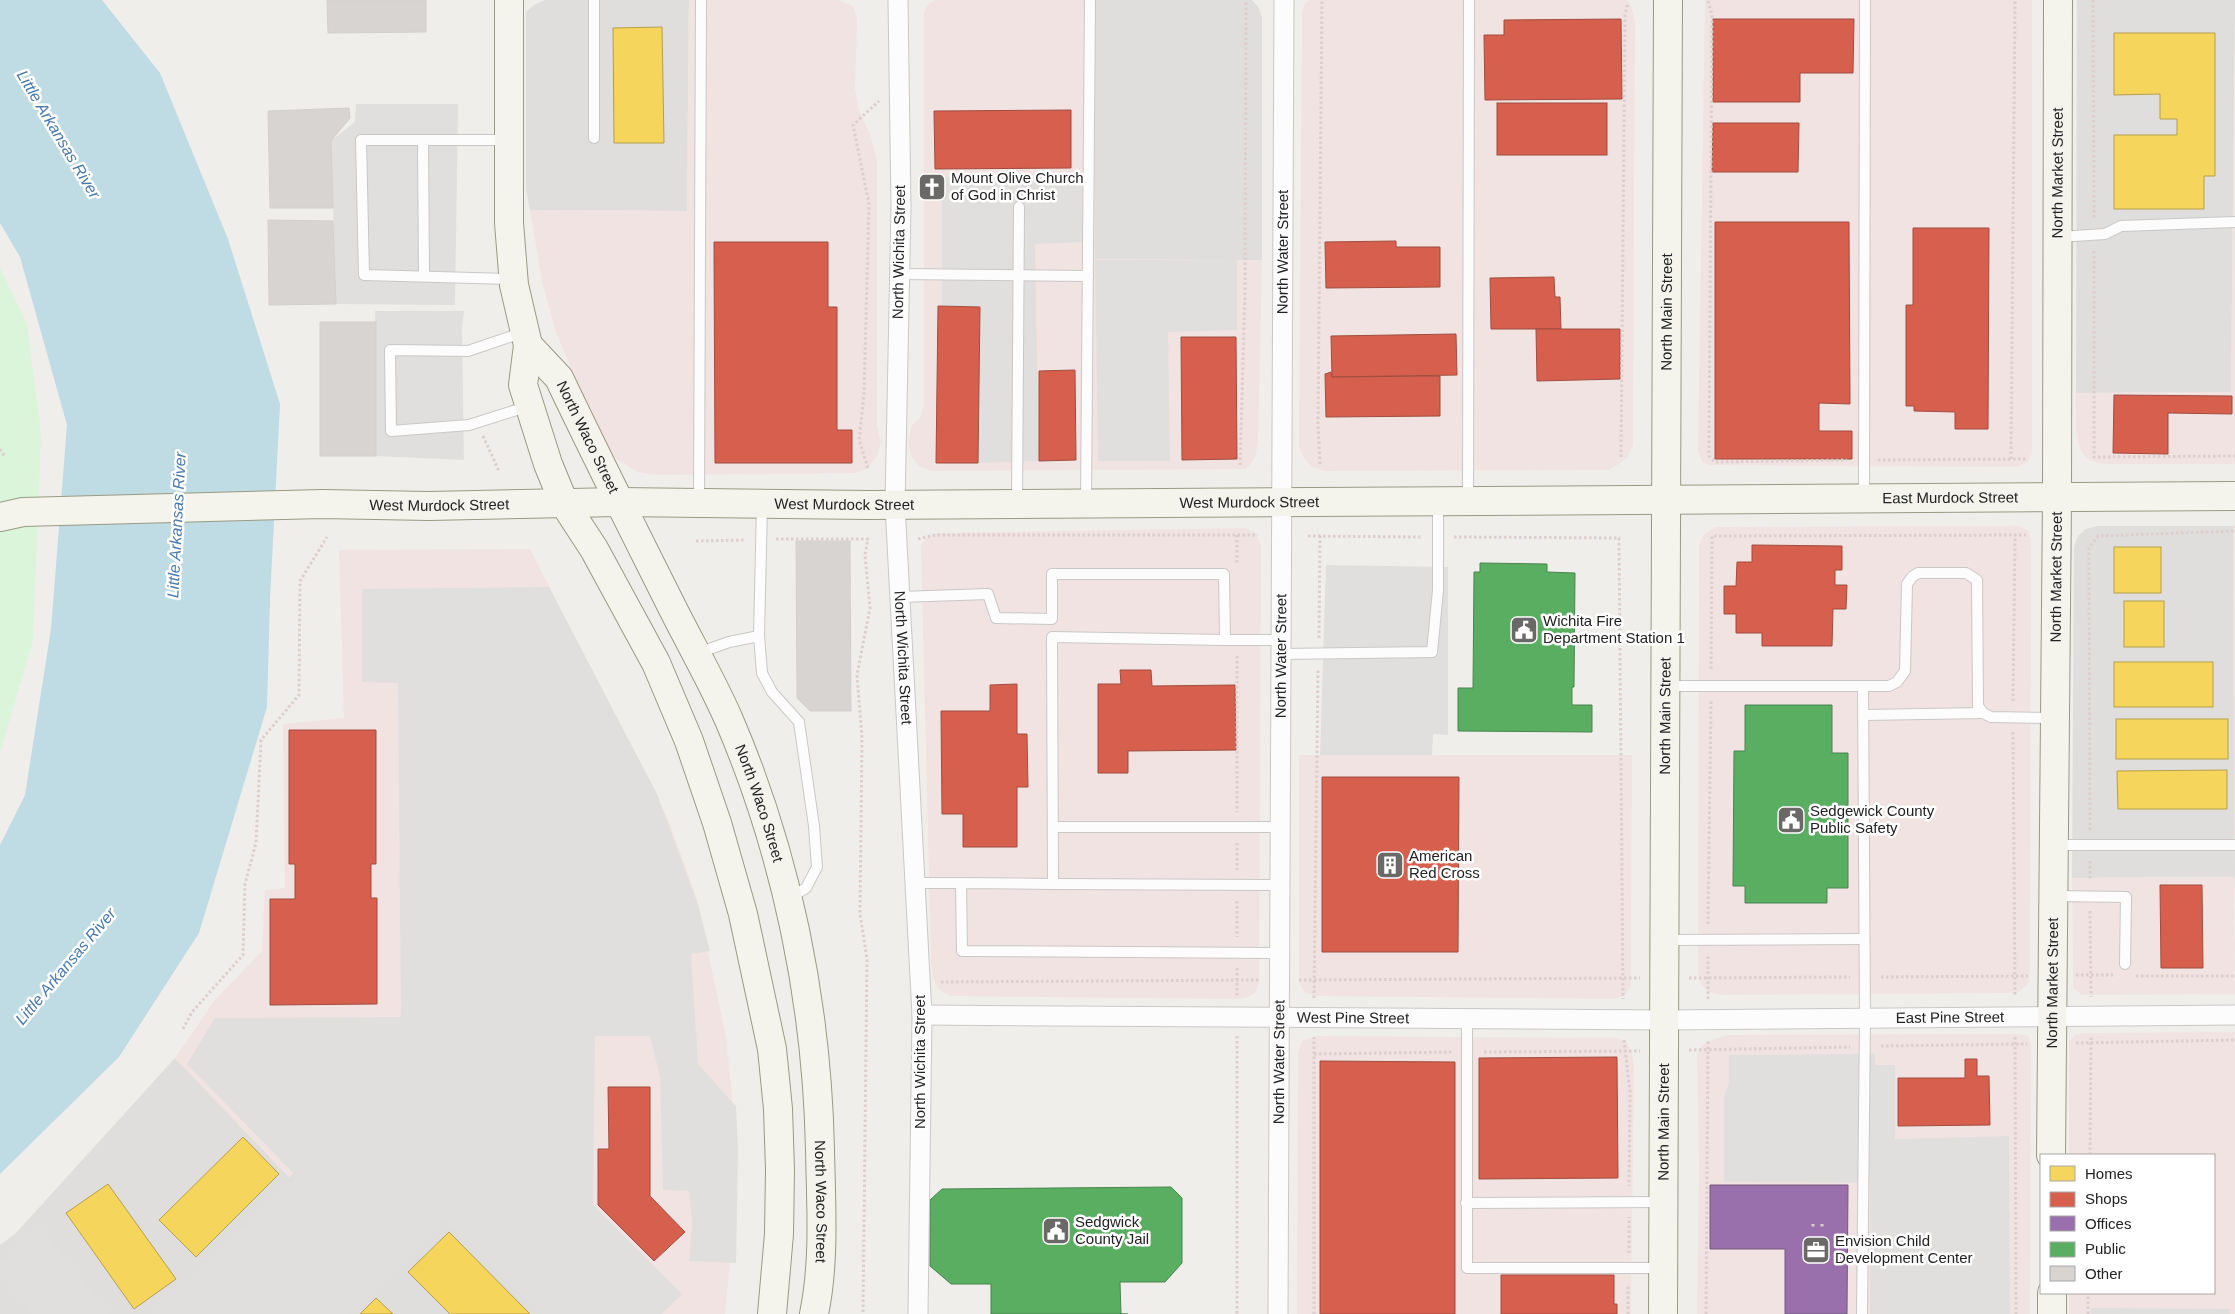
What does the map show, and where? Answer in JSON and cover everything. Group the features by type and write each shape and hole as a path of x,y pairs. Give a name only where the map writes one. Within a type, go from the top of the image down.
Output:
{"street":[{"name":"North Waco Street","path":"509,0 509,223 513,279 526,338 523,385 548,464 564,503 594,549 656,663 690,741 717,823 743,914 772,1049 778,1109 780,1170 779,1234 772,1314"},
{"name":"North Wichita Street","path":"898,0 901,207 896,505 922,1015 918,1314"},
{"name":"North Water Street","path":"1278,1314 1284,0"},
{"name":"North Main Street","path":"1663,1314 1668,0"},
{"name":"North Market Street","path":"2051,1154 2057,498 2058,0"},
{"name":"North Waco Street","path":"526,338 558,378 729,720 761,805 787,900 810,1010 819,1119 821,1218 818,1295 814,1314"},
{"name":"East Murdock Street","path":"1667,499 2235,496"},
{"name":"West Murdock Street","path":"8,513 322,504 429,506 619,502 896,505 1667,499"},
{"name":"West Pine Street","path":"922,1015 1314,1016 1665,1020"},
{"name":"East Pine Street","path":"1665,1020 2235,1015"},
{"path":"2052,1294 2052,1314"}],"lane":[{"path":"594,0 594,138"},
{"path":"698,503 701,0"},
{"path":"1086,503 1090,0"},
{"path":"1468,501 1469,0"},
{"path":"1864,498 1865,0"},
{"path":"509,140 361,140 364,275 513,279"},
{"path":"423,140 424,276"},
{"path":"1017,504 1018,207"},
{"path":"2057,238 2105,234 2122,226 2235,222"},
{"path":"899,274 1088,276"},
{"path":"526,338 468,351 390,350 391,431 469,425 530,406"},
{"path":"1052,638 1237,640 1318,654 1432,652 1438,590 1438,501"},
{"path":"762,504 758,636 762,673 772,692 799,722 814,826 817,867 806,888 787,900"},
{"path":"1666,686 1889,686 1897,682 1905,671 1907,584 1918,573 1966,573 1977,580 1978,706 1983,713"},
{"path":"1053,884 1052,574 1224,574 1225,640"},
{"path":"900,597 988,594 996,618 1052,619"},
{"path":"696,654 729,642 758,636"},
{"path":"1862,1314 1864,1018 1863,686"},
{"path":"1864,714 1983,713 1991,717 2055,718"},
{"path":"1053,827 1281,827"},
{"path":"2054,844 2235,845"},
{"path":"915,883 1281,885"},
{"path":"961,883 962,950 1280,953"},
{"path":"2053,896 2126,897 2125,964"},
{"path":"1665,940 1864,940"},
{"path":"1467,1018 1467,1268 1663,1268"},
{"path":"1466,1203 1664,1202"}],"path":[{"path":"1240,466 1246,292 1246,0"},
{"path":"1320,464 1318,424 1322,0"},
{"path":"2010,459 2015,0"},
{"path":"1708,1 1712,15 1709,456"},
{"path":"1622,457 1626,15 1628,3"},
{"path":"868,468 858,440 864,394 870,204 853,125 882,98"},
{"path":"483,435 499,471"},
{"path":"0,449 5,457"},
{"path":"2094,457 2235,456"},
{"path":"2098,536 2235,531"},
{"path":"918,539 935,535 1258,535"},
{"path":"1237,535 1237,573"},
{"path":"2015,535 2013,717 2016,1314"},
{"path":"1712,536 2026,535"},
{"path":"1308,536 1619,538 1623,1020 1630,1092 1628,1314"},
{"path":"1314,1054 1320,536"},
{"path":"183,1030 192,1012 243,955 245,884 256,843 261,740 300,695 300,581 327,537"},
{"path":"696,541 868,539 865,555 870,608 857,675 862,738 860,914 867,958 863,1314"},
{"path":"1237,640 1237,1314"},
{"path":"938,982 2120,976"},
{"path":"2129,976 2235,976"},
{"path":"2088,1294 2088,1314"}],"shaded area":[{"path":"545,0 689,0 687,211 530,210 526,190 526,12 534,5"},
{"path":"689,0 839,0 854,7 857,20 855,88 859,110 871,137 877,163 877,427 881,441 877,456 867,469 855,473 658,475 638,472 610,455 590,414 556,332 542,282 530,210 687,211"},
{"path":"935,0 1095,0 1095,259 1262,260 1258,443 1255,458 1246,469 931,471 918,465 912,457 908,443 912,425 920,418 924,405 924,12 929,3"},
{"path":"1095,0 1252,0 1259,8 1262,18 1262,260 1095,260"},
{"path":"1310,0 1627,0 1631,5 1635,21 1633,445 1628,457 1619,464 1608,470 1324,471 1312,467 1304,458 1299,447 1302,12 1306,2"},
{"path":"1705,0 2032,0 2032,453 2028,462 2017,467 1710,465 1702,462 1698,451"},
{"path":"2077,0 2235,0 2231,392 2076,393"},
{"path":"2235,72 2235,464 2103,464 2091,461 2083,454 2078,444 2076,393 2231,392"},
{"path":"356,104 458,104 455,305 336,304 331,141 355,122"},
{"path":"1082,175 1083,242 1035,244 1039,461 978,463 980,307 942,306 942,177"},
{"path":"1095,260 1237,260 1237,330 1168,332 1170,461 1098,461"},
{"path":"375,311 464,311 462,329 464,460 376,456"},
{"path":"2019,526 2029,531 2031,541 2030,967 2028,984 2019,992 2007,993 1720,995 1708,992 1700,983 1698,973 1699,546 1703,535 1715,527"},
{"path":"2098,526 2233,526 2235,888 2234,877 2072,878 2074,547 2078,536 2086,529"},
{"path":"2233,526 2235,526 2235,833 2234,833"},
{"path":"1245,528 1256,533 1261,545 1259,983 1255,993 1238,999 950,996 938,989 933,978 931,961 921,546 926,538 937,533"},
{"path":"530,549 668,819 697,899 726,1037 732,1094 733,1231 725,1314 643,1314 400,1069 289,1177 175,1058 215,1000 262,951 265,890 285,888 283,724 344,718 339,550"},
{"path":"1326,565 1448,567 1448,735 1433,734 1432,755 1320,755"},
{"path":"549,587 657,794 698,905 710,951 691,954 698,1064 736,1106 738,1151 736,1263 689,1261 692,1222 689,1191 663,1190 660,1076 650,1036 595,1036 593,1205 682,1294 662,1314 543,1314 443,1219 347,1314 152,1314 298,1178 187,1064 215,1018 401,1017 398,683 362,682 362,589"},
{"path":"1299,755 1632,755 1631,987 1624,996 1616,999 1315,996 1304,992 1299,982"},
{"path":"2234,877 2235,994 2082,995 2073,988 2072,878"},
{"path":"2235,1032 2235,1314 2069,1314 2069,1294 2215,1294 2215,1154 2069,1154 2069,1041 2075,1035 2084,1033"},
{"path":"2019,1034 2028,1036 2031,1044 2030,1314 1697,1314 1699,1166 1697,1055 1702,1045 1729,1035"},
{"path":"1318,1036 1615,1038 1626,1041 1632,1052 1634,1066 1631,1314 1297,1314 1298,1052 1302,1041"},
{"path":"1875,1054 1875,1065 1895,1065 1895,1139 2009,1136 2010,1314 1870,1314 1870,1183 1724,1182 1724,1097 1729,1082 1729,1055"},
{"path":"175,1058 289,1177 400,1069 643,1314 0,1314 0,1245 15,1234"},
{"path":"40,1227 110,1314 32,1314 0,1274 0,1263"},
{"path":"2091,1308 2230,1309 2230,1314 2091,1314"}],"green space":[{"path":"0,268 27,324 41,433 33,640 0,753"}],"water":[{"name":"Little Arkansas River","path":"0,0 102,0 160,73 228,239 280,404 270,599 267,707 199,933 119,1057 0,1174 0,845 25,795 51,629 67,425 20,257 0,223"}],"building: Homes":[{"path":"662,27 664,143 614,143 613,28"},
{"path":"2114,33 2215,33 2215,176 2204,176 2204,209 2114,209 2114,135 2177,135 2177,119 2160,119 2160,94 2114,95"},
{"path":"2114,547 2161,547 2161,593 2114,593"},
{"path":"2124,601 2164,601 2164,647 2124,647"},
{"path":"2114,662 2213,662 2213,707 2114,707"},
{"path":"2116,719 2228,719 2228,759 2116,759"},
{"path":"2227,770 2227,809 2118,809 2117,771"},
{"path":"243,1137 279,1174 196,1257 159,1220"},
{"path":"108,1184 176,1279 134,1309 66,1213"},
{"path":"449,1232 530,1314 450,1314 408,1272"},
{"path":"376,1298 393,1314 360,1314"}],"building: Shops":[{"path":"1621,19 1622,99 1485,100 1484,35 1504,35 1504,20"},
{"path":"1713,19 1854,19 1853,73 1800,73 1800,102 1713,102"},
{"path":"1497,103 1607,103 1607,155 1497,155"},
{"path":"1071,110 1071,168 935,169 934,111"},
{"path":"1713,123 1799,123 1798,172 1712,172"},
{"path":"1715,222 1849,222 1850,404 1819,403 1819,431 1852,431 1852,459 1715,459"},
{"path":"1913,228 1989,228 1988,429 1955,429 1955,412 1914,411 1914,406 1906,406 1906,305 1913,305"},
{"path":"1396,241 1396,247 1440,247 1440,287 1326,288 1325,242"},
{"path":"714,242 828,242 828,307 837,307 837,430 852,430 852,463 715,463"},
{"path":"1554,277 1555,297 1560,297 1561,329 1491,329 1490,278"},
{"path":"938,306 980,307 978,463 936,463"},
{"path":"1536,329 1620,329 1620,379 1537,381"},
{"path":"1456,334 1457,375 1332,377 1331,336"},
{"path":"1181,337 1236,337 1237,459 1182,460"},
{"path":"1075,370 1076,460 1039,461 1039,371"},
{"path":"1331,372 1332,377 1440,376 1440,416 1326,417 1325,374"},
{"path":"2114,395 2232,396 2232,414 2168,413 2168,454 2113,453"},
{"path":"1752,545 1842,546 1842,570 1835,570 1835,585 1847,585 1846,609 1833,609 1832,646 1762,646 1762,633 1736,633 1736,614 1724,614 1724,586 1736,586 1737,562 1752,562"},
{"path":"1120,670 1151,670 1152,686 1235,685 1236,750 1128,751 1128,773 1098,773 1098,684 1121,684"},
{"path":"1017,684 1017,734 1027,734 1028,787 1017,787 1017,847 963,847 963,814 942,814 941,711 990,711 990,685"},
{"path":"289,730 376,730 376,864 371,864 371,898 377,898 377,1004 270,1005 270,899 295,899 295,864 289,864"},
{"name":"American Red Cross","path":"1322,777 1459,777 1458,952 1322,952"},
{"path":"2160,885 2202,885 2203,968 2161,968"},
{"path":"1617,1057 1618,1178 1479,1179 1479,1058"},
{"path":"1965,1059 1977,1059 1977,1076 1989,1076 1990,1125 1898,1126 1898,1078 1965,1078"},
{"path":"1320,1061 1455,1062 1455,1314 1320,1314"},
{"path":"608,1087 650,1087 650,1196 685,1232 654,1261 598,1205 598,1149 609,1149"},
{"path":"1501,1275 1614,1275 1614,1304 1617,1304 1617,1314 1501,1314"}],"building: Offices":[{"name":"Envision Child Development Center","path":"1710,1185 1848,1185 1847,1314 1785,1314 1785,1249 1710,1249"}],"building: Public":[{"name":"Wichita Fire Department Station 1","path":"1480,563 1547,564 1547,572 1575,573 1574,687 1572,687 1572,705 1592,705 1592,732 1458,731 1458,688 1473,688 1474,572 1480,572"},
{"name":"Sedgewick County Public Safety","path":"1745,705 1832,705 1832,753 1848,753 1848,888 1827,888 1827,903 1745,903 1745,886 1733,886 1734,751 1745,751"},
{"name":"Sedgwick County Jail","path":"1171,1187 1182,1198 1182,1263 1165,1282 1120,1282 1121,1314 991,1314 991,1284 951,1284 930,1266 930,1200 942,1189"}],"building: Other":[{"path":"327,0 426,0 426,32 328,33"},
{"path":"349,108 350,118 331,141 333,208 270,208 268,111"},
{"path":"268,220 333,221 336,304 269,305"},
{"path":"320,322 376,322 376,456 320,456"},
{"path":"796,541 850,541 851,711 810,711 797,698"}],"place":[{"name":"Mount Olive Church of God in Christ","path":"932,187"},
{"name":"Wichita Fire Department Station 1","path":"1524,630"},
{"name":"Sedgewick County Public Safety","path":"1791,820"},
{"name":"American Red Cross","path":"1390,865"},
{"name":"Sedgwick County Jail","path":"1056,1231"},
{"name":"Envision Child Development Center","path":"1816,1250"}]}
